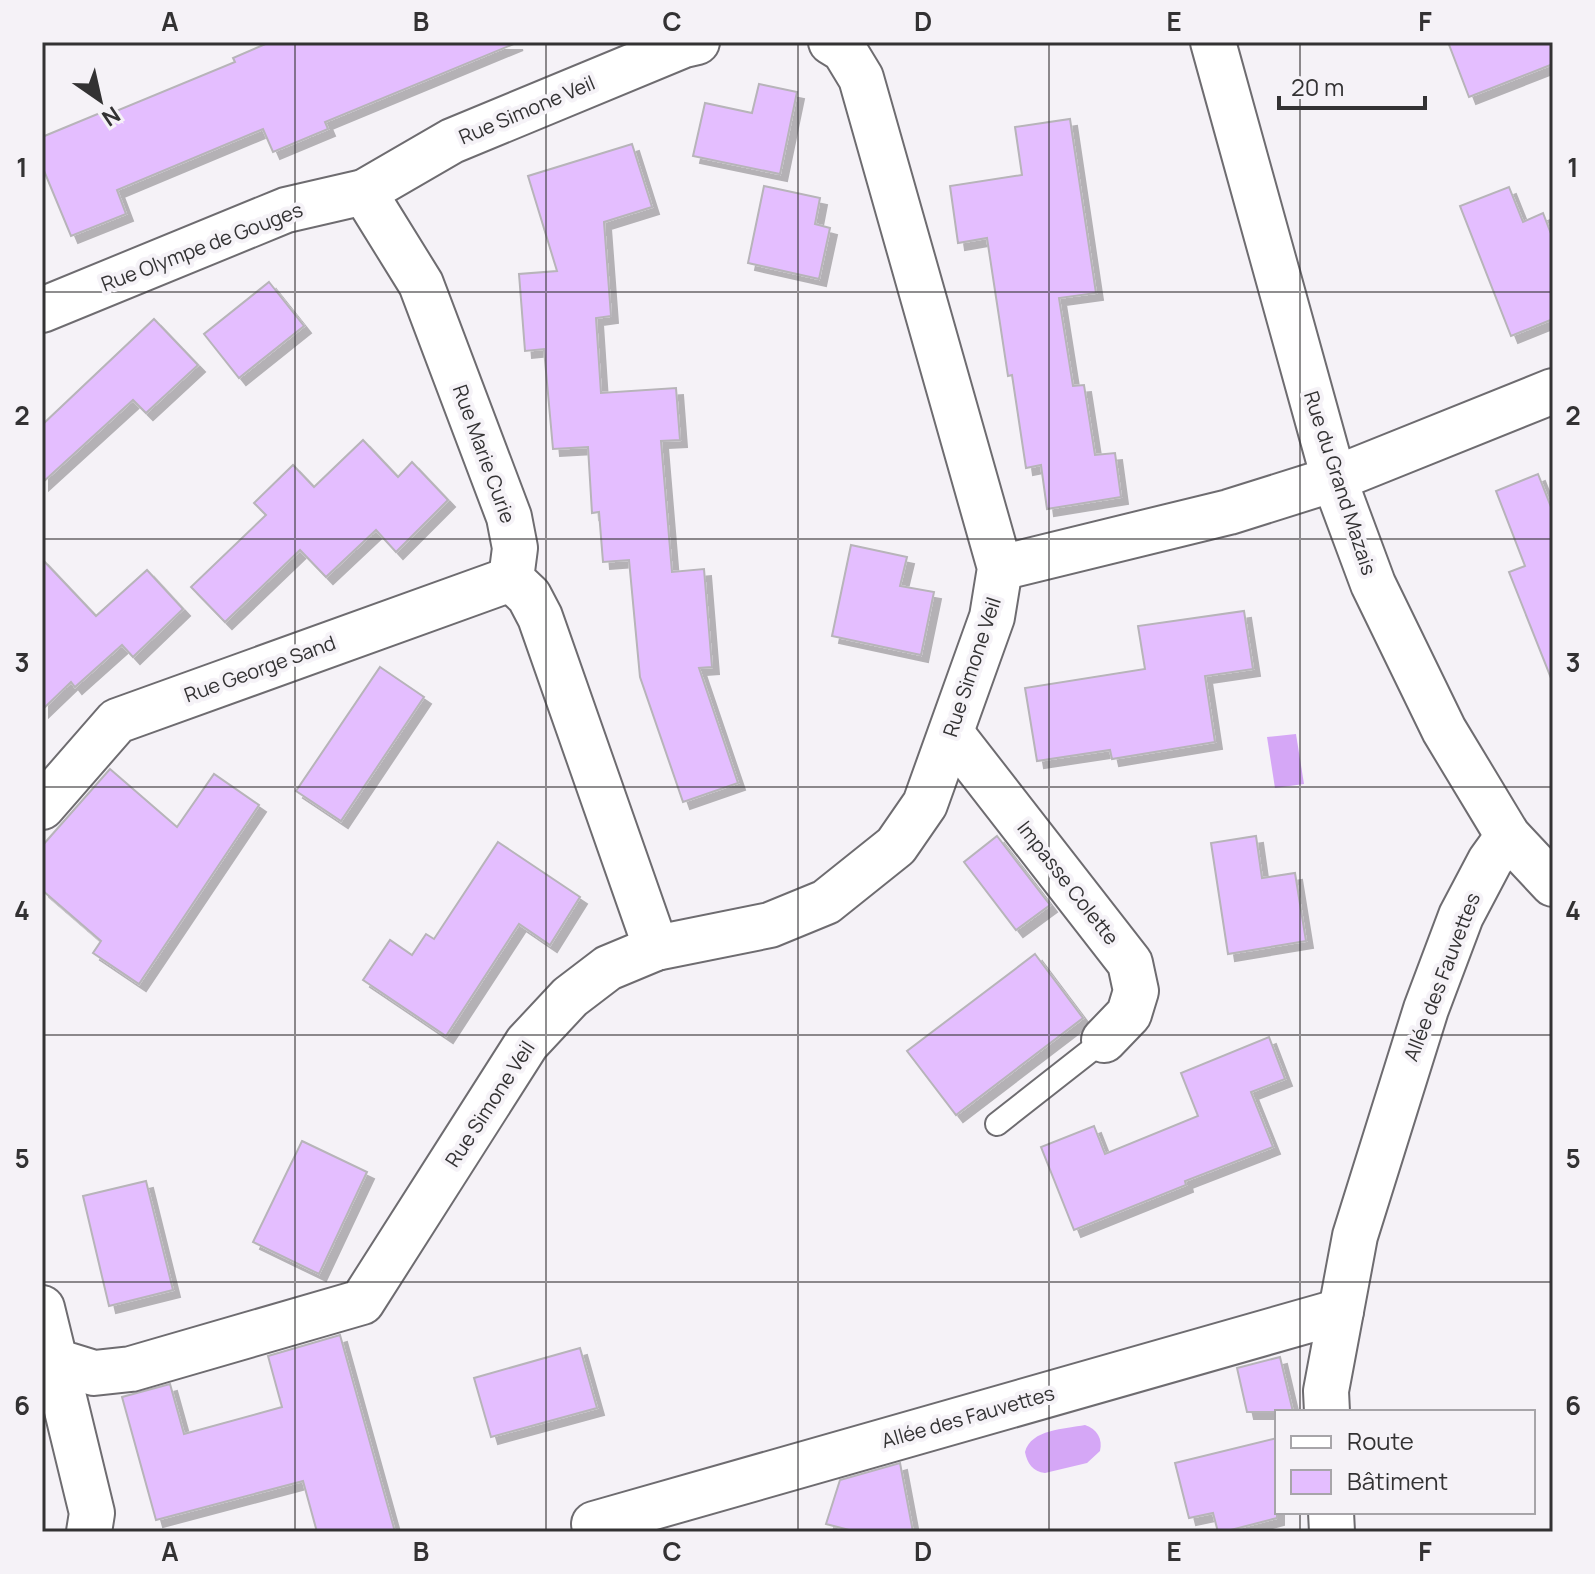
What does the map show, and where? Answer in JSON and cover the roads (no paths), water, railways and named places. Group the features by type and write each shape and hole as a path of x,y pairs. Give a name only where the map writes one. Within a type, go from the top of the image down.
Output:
{"street":[{"name":"Rue Simone Veil","path":"364,192 452,141 697,42"},
{"name":"Rue du Grand Mazais","path":"1213,42 1334,479 1373,584 1444,730 1508,836 1553,884"},
{"name":"Rue Simone Veil","path":"55,1361 94,1373 131,1369 362,1302 527,1043 570,997 608,968 656,948 770,925 826,902 896,846 925,804 992,617 1000,568 861,78 840,45"},
{"name":"Rue Olympe de Gouges","path":"42,310 286,210 364,192"},
{"name":"Rue Marie Curie","path":"364,192 421,284 427,299 509,517 515,548 511,579"},
{"path":"1000,568 1229,512 1334,479 1553,391"},
{"path":"511,579 529,596 540,617 656,948"},
{"name":"Rue George Sand","path":"42,807 117,721 511,579"},
{"name":"Impasse Colette","path":"951,733 1130,963 1136,991 1129,1014 1104,1040"},
{"name":"Allée des Fauvettes","path":"1327,1410 1326,1391 1355,1236 1426,1009 1461,916 1490,861 1508,836"},
{"path":"42,1308 92,1513 89,1532"},
{"name":"Allée des Fauvettes","path":"594,1524 1341,1311"}],"lane":[{"path":"997,1124 1104,1040"}]}
